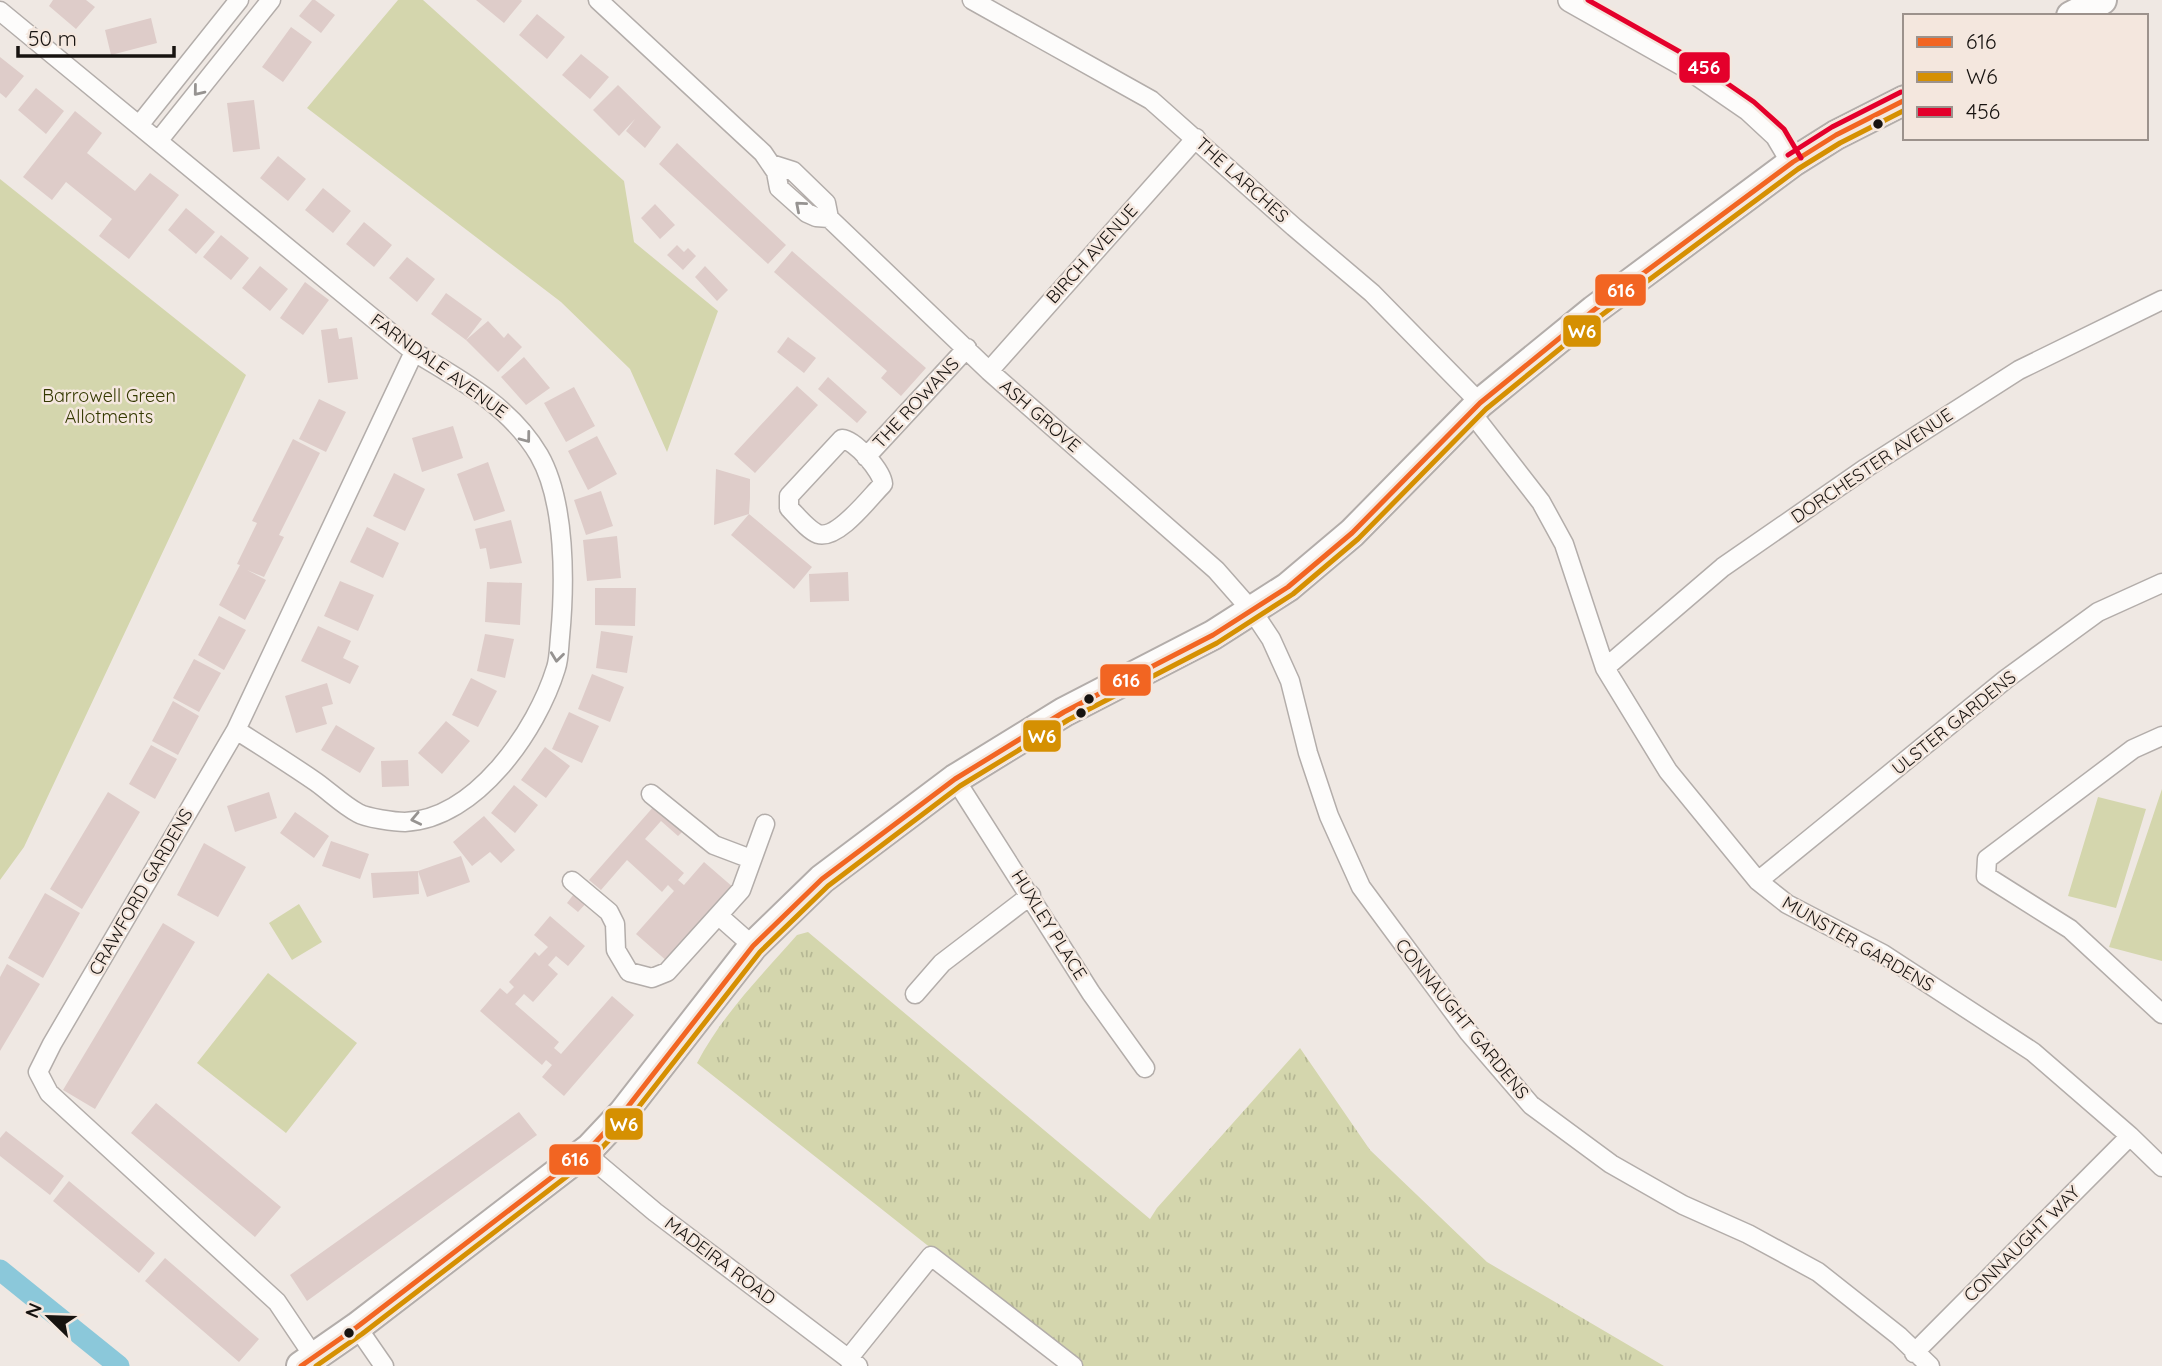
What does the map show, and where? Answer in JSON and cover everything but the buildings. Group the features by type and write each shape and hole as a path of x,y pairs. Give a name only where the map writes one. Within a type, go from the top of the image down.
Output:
{"main road":[{"path":"2075,14 2102,0"},
{"path":"307,1361 357,1327 585,1153 623,1114 753,946 821,879 956,779 1064,712 1253,612 1288,587 1352,533 1476,408 1594,310 1793,162 1836,135 1903,101"}],"street":[{"path":"140,124 239,0"},
{"path":"159,140 271,0"},
{"name":"ASH GROVE","path":"598,0 763,153 771,164 793,171 826,204 829,218 989,371 1216,570 1253,612"},
{"name":"THE LARCHES","path":"972,0 1151,100 1380,300 1476,408"},
{"path":"1570,0 1685,65 1749,109 1777,135 1793,162"},
{"name":"FARNDALE AVENUE","path":"0,11 414,352 509,415 540,456 557,506 563,604 557,666 540,711 512,751 478,791 442,814 405,822 360,815 313,780 236,730"},
{"name":"BIRCH AVENUE","path":"989,371 1196,138"},
{"name":"DORCHESTER AVENUE","path":"1605,667 1723,567 1866,468 2019,370 2162,300"},
{"name":"THE ROWANS","path":"866,457 967,348"},
{"name":"CRAWFORD GARDENS","path":"307,1361 277,1302 50,1093 38,1072 236,730 414,352"},
{"name":"MUNSTER GARDENS","path":"1476,408 1541,502 1564,544 1605,667 1668,771 1758,881 1787,904 1883,954 2033,1052 2162,1167"},
{"path":"842,439 848,440 866,457 882,476 883,484 840,528 827,535 815,533 789,508 789,496 842,439"},
{"name":"ULSTER GARDENS","path":"1758,881 2006,680 2098,612 2162,583"},
{"name":"CONNAUGHT GARDENS","path":"1253,612 1271,639 1290,681 1308,753 1329,816 1361,887 1469,1034 1531,1105 1612,1164 1683,1205 1748,1234 1818,1272 1899,1336 1930,1366"},
{"path":"2162,736 2133,749 1987,859 1986,876 2070,929 2162,1014"},
{"name":"HUXLEY PLACE","path":"956,779 1091,993 1145,1069"},
{"path":"651,794 714,845 751,859"},
{"path":"572,881 609,912 615,924 616,950 629,972 652,978 667,972 741,890 765,824"},
{"path":"915,994 942,963 1031,895"},
{"path":"719,916 753,946"},
{"name":"CONNAUGHT WAY","path":"1914,1353 2130,1136"},
{"name":"MADEIRA ROAD","path":"585,1153 654,1212 853,1363"},
{"path":"853,1363 931,1256 1073,1366"},
{"path":"357,1327 384,1366"}],"green space":[{"path":"398,0 423,0 624,181 634,242 718,311 667,452 630,369 561,302 307,108"},
{"name":"Barrowell Green Allotments","path":"0,179 246,375 24,847 0,880"},
{"path":"2162,789 2162,961 2109,947"},
{"path":"2098,797 2146,809 2116,908 2068,896"},
{"path":"299,904 322,942 292,960 269,923"},
{"path":"808,932 1150,1219 1300,1048 1370,1150 1487,1262 1664,1366 1080,1366 697,1063 718,1028 743,996 797,935"},
{"path":"268,973 357,1043 286,1133 197,1063"}],"waterway":[{"path":"0,1270 119,1366"}],"transit line":[{"name":"456","path":"1588,0 1689,57 1754,102 1784,129 1801,158"},
{"name":"456","path":"1788,155 1832,127 1901,92"},
{"name":"616","path":"301,1366 357,1327 590,1148 623,1113 753,946 822,879 955,779 1064,712 1213,635 1288,587 1352,533 1480,403 1594,310 1793,162 1836,135 1903,101"},
{"name":"W6","path":"316,1366 362,1334 596,1154 630,1118 760,952 828,886 960,786 1068,720 1217,643 1293,594 1358,539 1486,409 1599,317 1798,169 1840,143 1903,111"}]}
